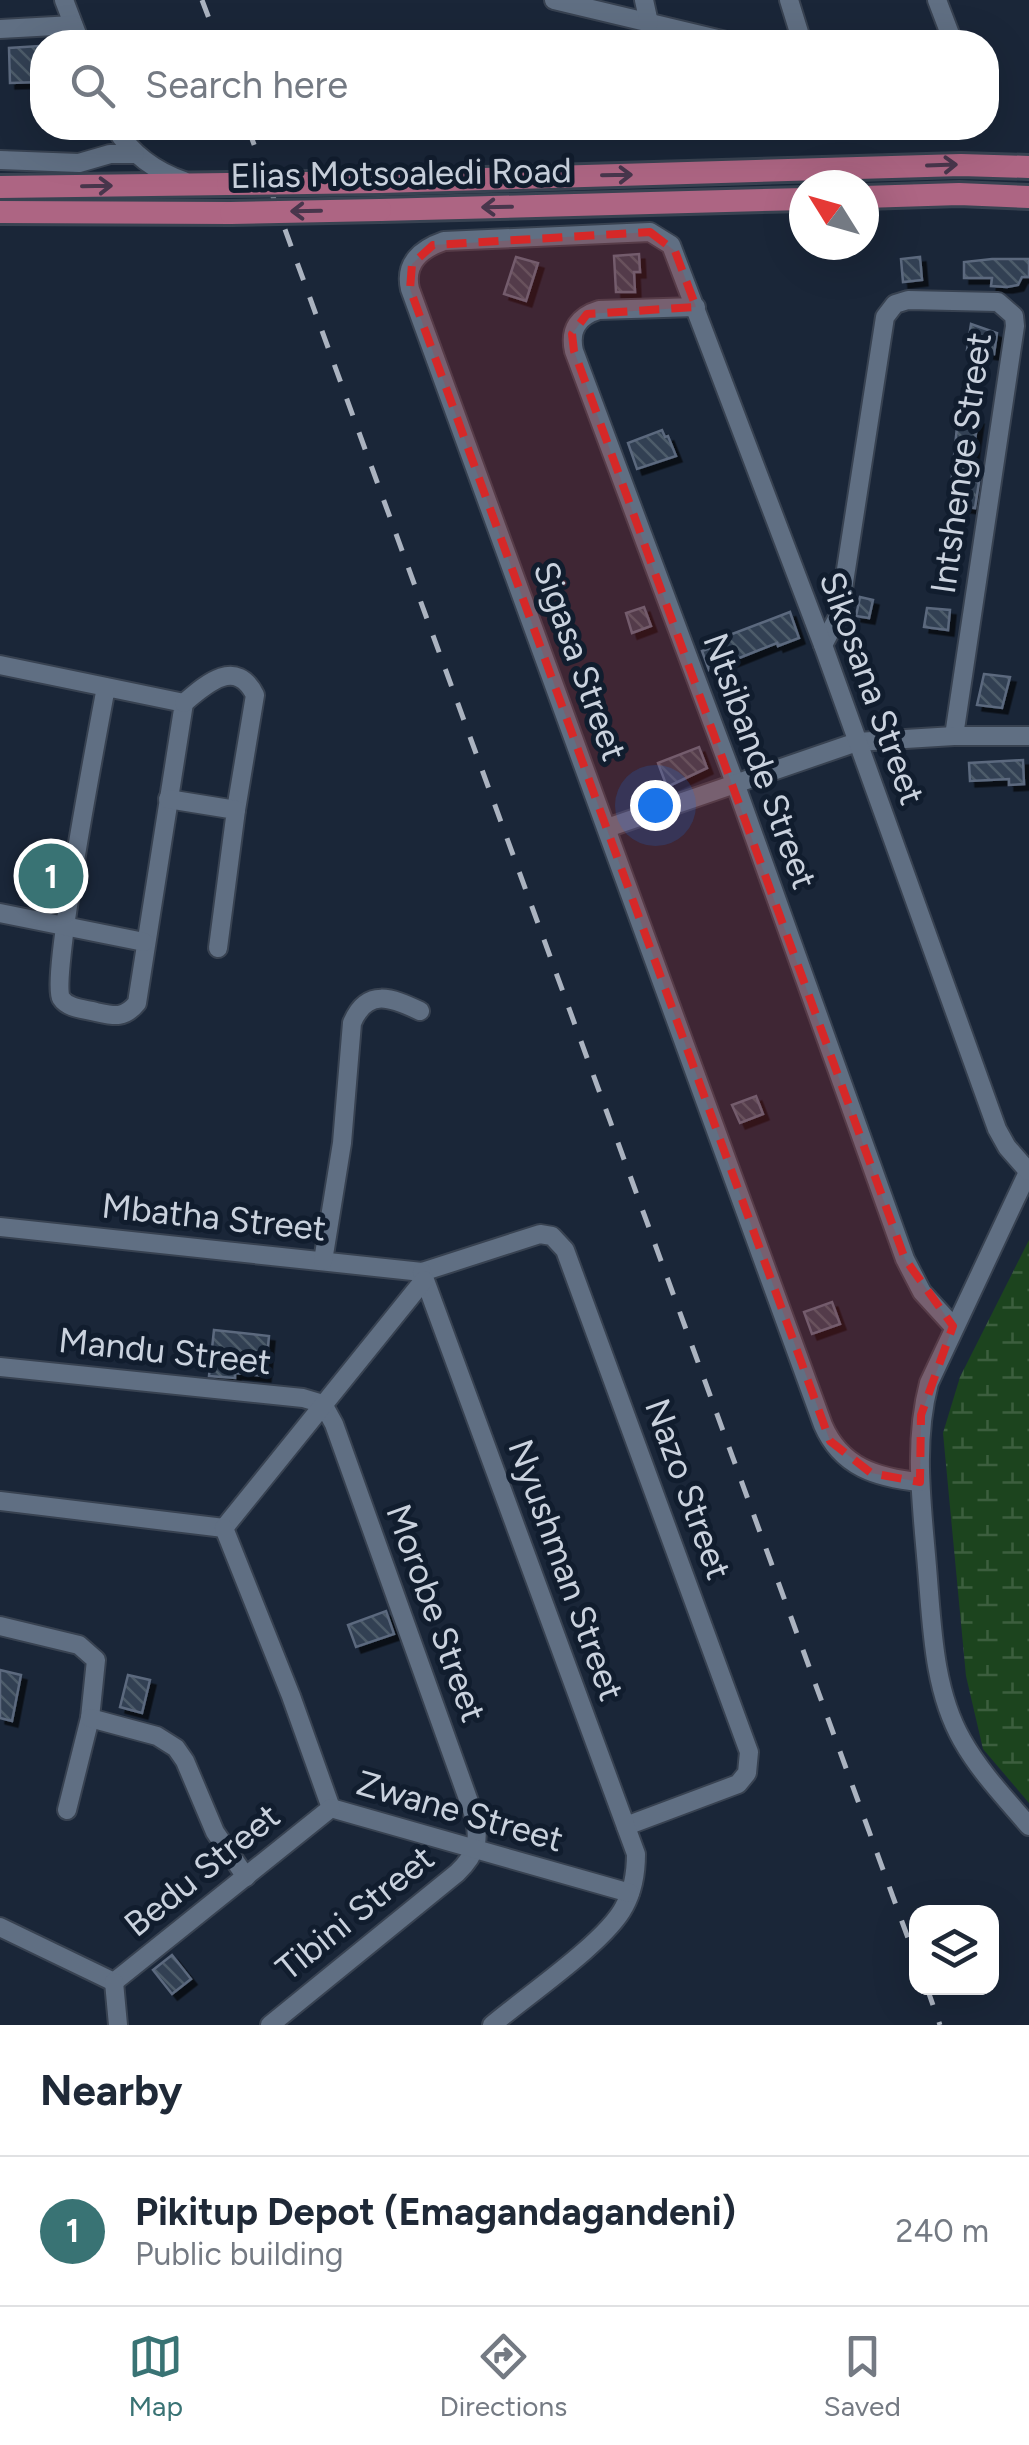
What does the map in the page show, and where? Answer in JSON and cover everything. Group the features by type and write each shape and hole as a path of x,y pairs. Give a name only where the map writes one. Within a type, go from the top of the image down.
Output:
{"main road":[{"name":"Elias Motsoaledi Road","path":"0,187 380,182 961,165 1029,167"},
{"path":"879,197 1029,197"},
{"name":"Elias Motsoaledi Road","path":"0,214 231,213 789,199"}],"street":[{"path":"64,0 75,30"},
{"path":"554,0 677,30"},
{"path":"644,0 650,24"},
{"path":"789,0 798,30"},
{"path":"938,0 949,30"},
{"path":"0,29 30,31"},
{"path":"98,156 103,140"},
{"path":"124,140 135,154 166,175 196,184"},
{"path":"0,160 79,163 98,156 135,154"},
{"name":"Sikosana Street","path":"650,232 671,245 823,646 997,1129 1029,1171"},
{"name":"Sigasa Street","path":"650,232 444,241 417,256 408,280 830,1441 849,1462 871,1473 920,1482"},
{"name":"Intshenge Street","path":"823,646 840,605 885,317 895,304 908,300 998,302 1014,316 1015,326 954,736"},
{"name":"Ntsibande Street","path":"696,307 599,310 578,322 572,342 735,782 905,1259 922,1292 953,1326"},
{"path":"0,665 184,703"},
{"path":"106,686 65,927 58,989 62,1000 71,1007 117,1016 128,1014 137,1004 184,703 211,680 233,675 249,682 255,694 218,948"},
{"path":"607,828 857,742 1029,736"},
{"path":"168,798 236,810"},
{"path":"0,913 144,942"},
{"path":"323,1261 342,1143 352,1023 359,1010 372,1000 394,1000 420,1011"},
{"path":"1029,1171 929,1383 921,1415 920,1482 934,1646 944,1694 962,1740 1029,1826"},
{"name":"Mbatha Street","path":"0,1226 323,1261 423,1276"},
{"name":"Nazo Street","path":"423,1276 540,1234 550,1235 561,1245 743,1729 749,1765 738,1784 626,1826"},
{"path":"0,1521 2,1501 224,1528 423,1276"},
{"name":"Nyushman Street","path":"423,1276 636,1854 630,1893"},
{"name":"Mandu Street","path":"0,1366 303,1398 322,1404"},
{"name":"Morobe Street","path":"322,1404 334,1424 472,1810 477,1848"},
{"name":"Zwane Street","path":"224,1528 331,1808 630,1893"},
{"path":"0,1626 79,1645 93,1654 97,1664 90,1718 67,1810"},
{"path":"90,1718 157,1736 176,1748 186,1761 215,1832 246,1876"},
{"name":"Bedu Street","path":"114,1982 331,1808"},
{"name":"Tibini Street","path":"270,2025 457,1873 477,1848"},
{"path":"492,2025 610,1927 630,1893"},
{"path":"0,1927 114,1982 118,2025"}],"highlighted area":[{"path":"650,232 675,251 696,307 587,314 572,334 574,351 905,1259 953,1326 921,1415 920,1482 871,1473 830,1441 410,289 412,264 433,245"}],"green space":[{"path":"1029,1240 1029,1803 983,1749 966,1676 943,1433 960,1377"}],"building":[{"path":"30,47 30,82 10,83 9,48"},
{"path":"639,254 640,272 634,272 635,292 616,292 614,256"},
{"path":"516,257 538,263 526,301 504,294"},
{"path":"920,257 922,280 903,282 901,259"},
{"path":"1029,259 1029,277 1007,287 991,286 992,278 964,278 964,262"},
{"path":"971,324 997,333 994,354 967,350"},
{"path":"958,417 978,419 969,481 979,482 975,508 949,505"},
{"path":"662,430 676,456 637,469 628,443"},
{"path":"860,597 873,600 869,618 856,616"},
{"path":"644,607 651,626 632,633 626,613"},
{"path":"927,608 950,610 948,630 924,627"},
{"path":"790,612 799,638 709,670 702,651 713,647 711,642"},
{"path":"984,674 1010,677 1002,708 977,705"},
{"path":"699,747 707,768 667,787 658,763"},
{"path":"1023,760 1024,784 1009,785 1009,779 970,781 969,763"},
{"path":"756,1096 763,1114 740,1123 732,1105"},
{"path":"832,1302 840,1324 812,1334 804,1312"},
{"path":"214,1330 269,1336 265,1376 209,1376"},
{"path":"386,1611 394,1634 356,1647 348,1625"},
{"path":"0,1670 21,1675 12,1721 0,1718"},
{"path":"128,1675 150,1680 142,1713 120,1707"},
{"path":"172,1955 191,1979 172,1994 153,1970"}],"railway":[{"path":"202,0 213,30"},
{"path":"252,140 909,1941"},
{"path":"929,1995 940,2025"}],"place":[{"name":"Pikitup Depot (Emagandagandeni)","path":"51,876"}]}
